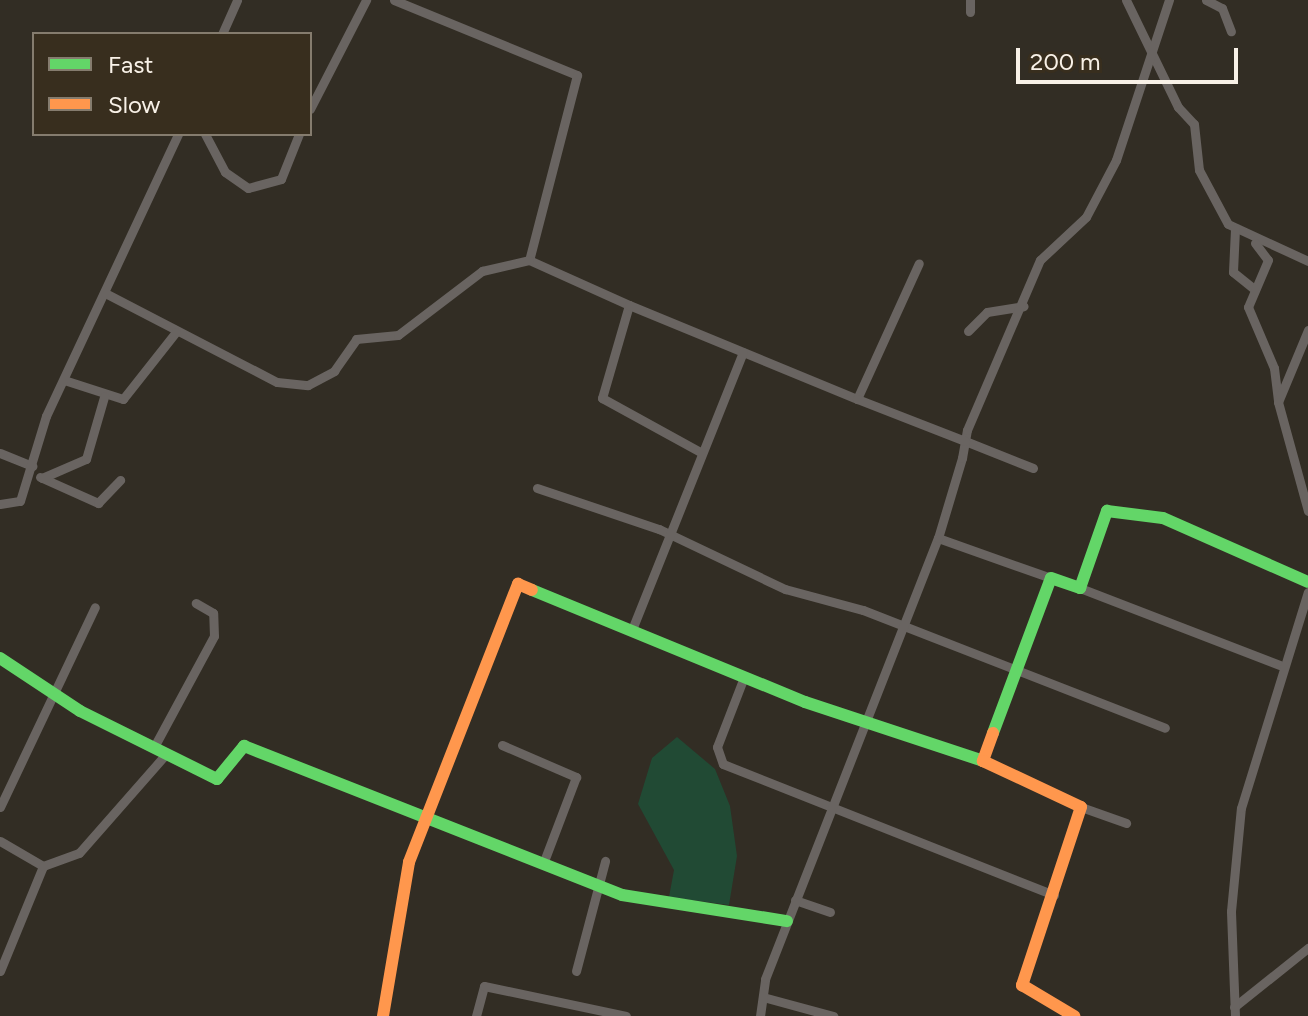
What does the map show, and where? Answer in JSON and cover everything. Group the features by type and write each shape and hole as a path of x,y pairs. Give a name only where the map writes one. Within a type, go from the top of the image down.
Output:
{"street":[{"path":"223,32 237,0"},
{"path":"312,105 366,0"},
{"path":"394,0 577,75 529,260"},
{"path":"970,0 970,12"},
{"path":"1126,0 1153,56 1194,124 1203,179 1235,229 1308,261"},
{"path":"760,1016 787,921 899,629 938,538 965,441 1007,330 1024,306 1047,249 1100,194 1153,56 1169,0"},
{"path":"1206,0 1222,8 1231,31"},
{"path":"0,504 20,501 64,380 107,294 177,136"},
{"path":"206,136 225,172 248,188 281,179 298,136"},
{"path":"1235,229 1233,272 1274,368 1278,402 1308,511"},
{"path":"1247,236 1268,256 1248,307"},
{"path":"107,294 277,382 308,385 334,371 356,339 398,335 482,271 529,260 629,305 1033,468"},
{"path":"857,399 919,263"},
{"path":"1233,272 1255,290"},
{"path":"629,305 602,398 702,453"},
{"path":"968,331 987,312 1024,306"},
{"path":"1278,402 1308,330"},
{"path":"64,380 104,397 123,399 176,332"},
{"path":"633,627 674,538 702,453 743,352"},
{"path":"42,478 86,459 104,397"},
{"path":"0,453 42,478 98,503 120,480"},
{"path":"537,488 674,538 729,567 1165,728"},
{"path":"1080,588 1107,511 1116,507 1163,518 1308,582"},
{"path":"938,538 1080,588 1280,665"},
{"path":"983,761 1011,673 1051,578"},
{"path":"383,1016 409,862 423,819 518,584 633,627 744,677 983,761 1081,807 1126,823"},
{"path":"1234,1012 1231,911 1241,808 1280,665 1308,592"},
{"path":"0,971 43,866 79,853 160,751 214,636 213,613 196,603"},
{"path":"0,807 95,607"},
{"path":"0,658 52,694 217,779 244,746 597,885 787,921"},
{"path":"744,677 717,747 723,764 1054,895"},
{"path":"502,745 576,777 543,864"},
{"path":"1074,1016 1022,985 1081,807"},
{"path":"0,841 43,866"},
{"path":"576,971 605,861"},
{"path":"795,900 830,912"},
{"path":"1234,1012 1308,948"},
{"path":"476,1016 484,986 565,1011 626,1016"},
{"path":"763,997 833,1016"}],"green space":[{"path":"677,737 715,769 730,806 737,856 729,905 669,897 674,870 638,804 652,758"}],"traffic: fast":[{"path":"993,733 1051,578 1080,588 1107,511 1163,518 1308,582"},
{"path":"532,590 805,702 983,761"},
{"path":"0,658 80,711 217,779 244,746 622,895 787,921"}],"traffic: slow":[{"path":"383,1016 409,862 518,584 532,590"},
{"path":"993,733 983,761 1081,807 1022,985 1074,1016"}]}
